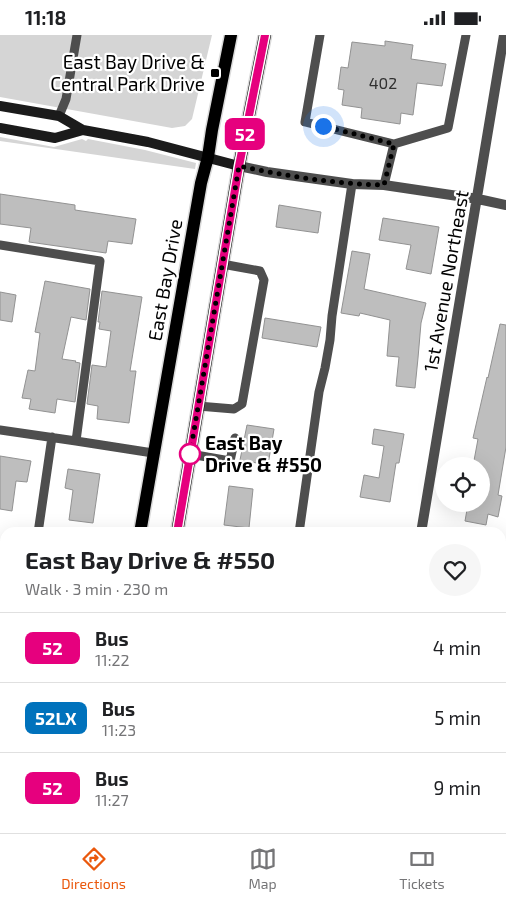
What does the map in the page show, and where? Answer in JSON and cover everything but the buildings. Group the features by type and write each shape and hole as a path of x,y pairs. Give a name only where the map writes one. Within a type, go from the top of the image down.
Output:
{"main road":[{"name":"East Bay Drive","path":"141,527 201,183 208,157 231,35"},
{"path":"178,527 239,166 265,35"}],"street":[{"name":"1st Avenue Northeast","path":"422,527 504,35"},
{"path":"0,106 59,116 83,130 148,142 267,172 352,184 384,185 506,205"},
{"path":"0,128 55,138 83,130"}],"lane":[{"path":"59,116 66,99 77,35"},
{"path":"320,35 305,122 394,144 448,128 466,35"},
{"path":"384,185 394,144"},
{"path":"300,527 319,392 330,340 332,315 352,184"},
{"path":"0,245 100,261 76,441"},
{"path":"198,406 234,409 242,404 264,280 260,271 222,264"},
{"path":"0,430 153,453"},
{"path":"39,527 52,437"},
{"path":"190,454 230,461 235,437"}],"shaded area":[{"path":"0,35 212,35 192,119 185,126 172,128 0,97"},
{"path":"0,137 54,147 88,139 145,150 196,163 195,169 0,141"}],"bus line":[{"name":"52","path":"178,527 239,166 265,35"}],"place":[{"name":"East Bay Drive & Central Park Drive","path":"215,73"},
{"name":"East Bay Drive & #550","path":"190,454"}],"route":[{"path":"190,454 239,166 267,172 352,184 384,185 394,144 323,126"}]}
